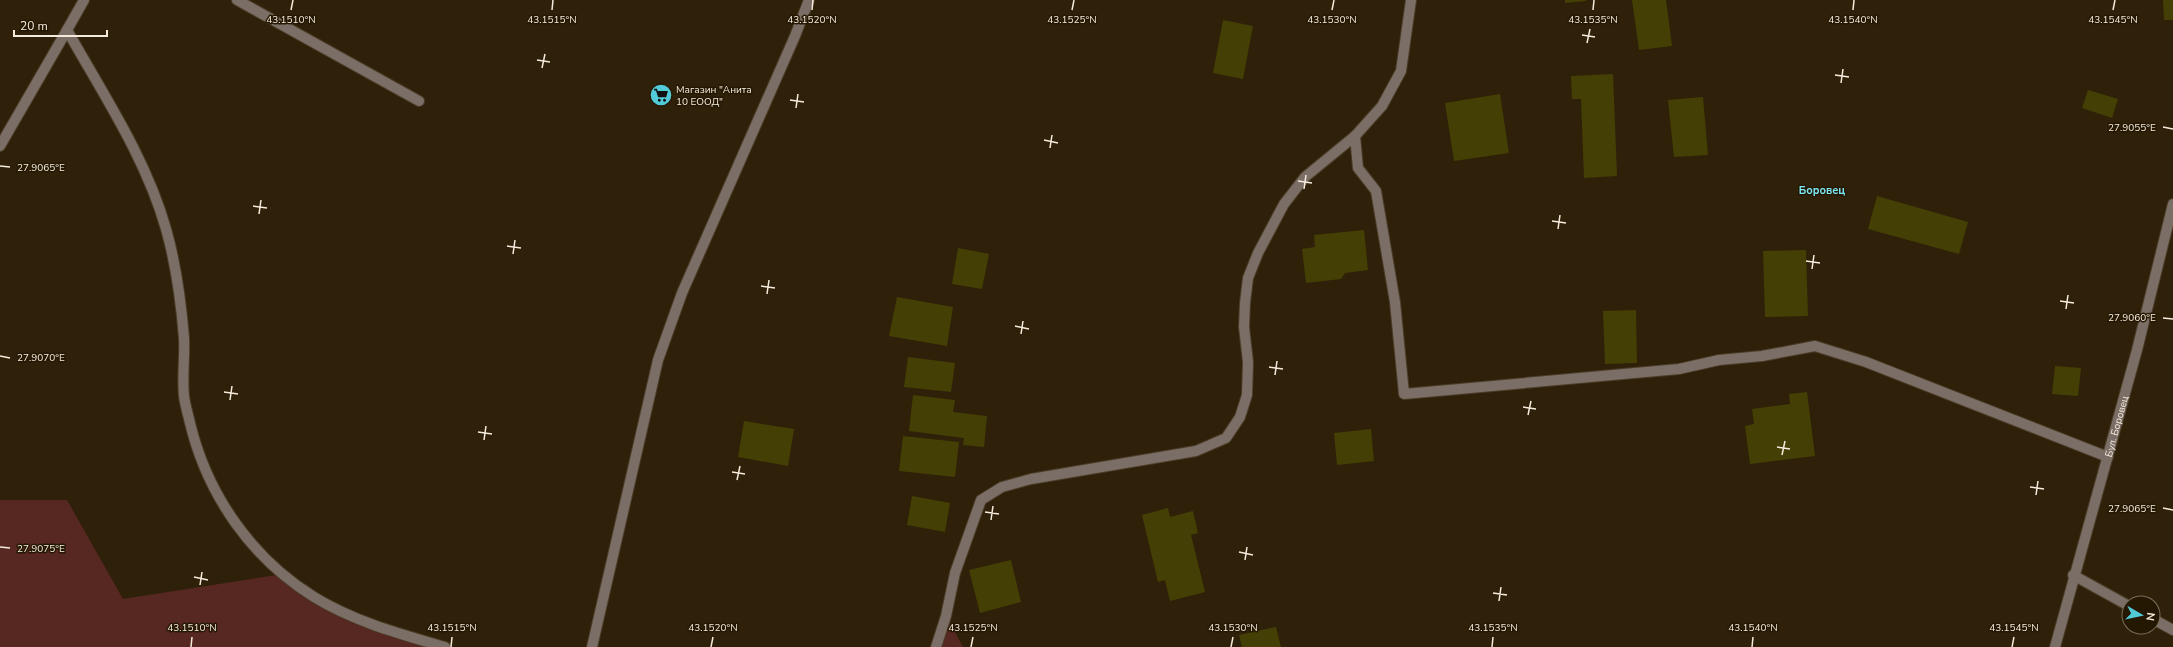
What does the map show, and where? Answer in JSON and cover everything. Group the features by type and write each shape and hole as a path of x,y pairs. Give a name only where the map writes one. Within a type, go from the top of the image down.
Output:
{"street":[{"path":"0,146 84,0"},
{"path":"237,0 419,101"},
{"path":"592,647 658,360 682,293 795,36 809,0"},
{"path":"936,647 946,616 955,573 981,500 1002,487 1031,479 1196,451 1226,438 1240,417 1247,395 1248,362 1244,327 1245,303 1248,278 1258,253 1284,204 1305,177 1355,136 1382,106 1401,71 1411,0"},
{"path":"67,30 152,186 166,230 176,273 184,338 184,397 194,438 207,476 229,514 256,550 283,574 314,597 382,629 446,647"},
{"path":"1355,136 1358,168 1376,192 1395,302 1404,394 1679,369 1719,360 1762,356 1815,346 1866,362 2108,458"},
{"name":"Бул. Боровец","path":"2054,647 2073,575 2108,458 2137,350 2173,204"},
{"path":"2073,575 2121,602"},
{"path":"2161,623 2173,630"}],"shaded area":[{"path":"0,500 67,500 123,599 283,574 314,597 445,647 0,647"},
{"path":"946,616 963,647 936,647"}],"building":[{"path":"1565,0 1586,0 1586,1 1565,3"},
{"path":"1632,0 1666,0 1672,46 1639,50"},
{"path":"2163,0 2173,0 2173,20 2164,20"},
{"path":"1223,20 1253,26 1243,79 1213,73"},
{"path":"1613,74 1617,176 1584,178 1581,99 1572,99 1571,76"},
{"path":"2088,90 2118,99 2112,118 2082,108"},
{"path":"1500,94 1509,153 1454,161 1445,103"},
{"path":"1703,97 1708,155 1674,157 1668,100"},
{"path":"1877,196 1968,222 1959,254 1868,229"},
{"path":"1364,230 1368,270 1345,273 1341,279 1306,283 1302,249 1315,247 1314,235"},
{"path":"958,248 989,254 982,289 952,284"},
{"path":"1806,250 1808,316 1765,317 1763,251"},
{"path":"897,297 953,307 947,346 889,336"},
{"path":"1636,310 1637,363 1605,364 1603,311"},
{"path":"908,357 955,363 951,392 904,387"},
{"path":"2055,366 2081,368 2078,396 2052,394"},
{"path":"1807,392 1815,456 1750,464 1745,426 1754,424 1752,409 1790,404 1789,394"},
{"path":"913,395 955,400 953,412 987,416 984,447 963,445 964,438 909,431"},
{"path":"744,421 794,429 788,466 738,457"},
{"path":"1371,429 1374,461 1337,465 1334,433"},
{"path":"903,436 959,442 955,477 899,471"},
{"path":"912,496 950,503 945,532 907,525"},
{"path":"1168,508 1170,517 1193,511 1198,533 1191,535 1205,592 1170,601 1165,580 1158,582 1142,515"},
{"path":"1011,560 1021,602 980,613 969,570"},
{"path":"1276,627 1281,647 1242,647 1239,635"}],"place":[{"name":"Магазин \"Анита 10 ЕООД\"","path":"661,95"}],"district":[{"name":"Боровец","path":"1822,190"}]}
